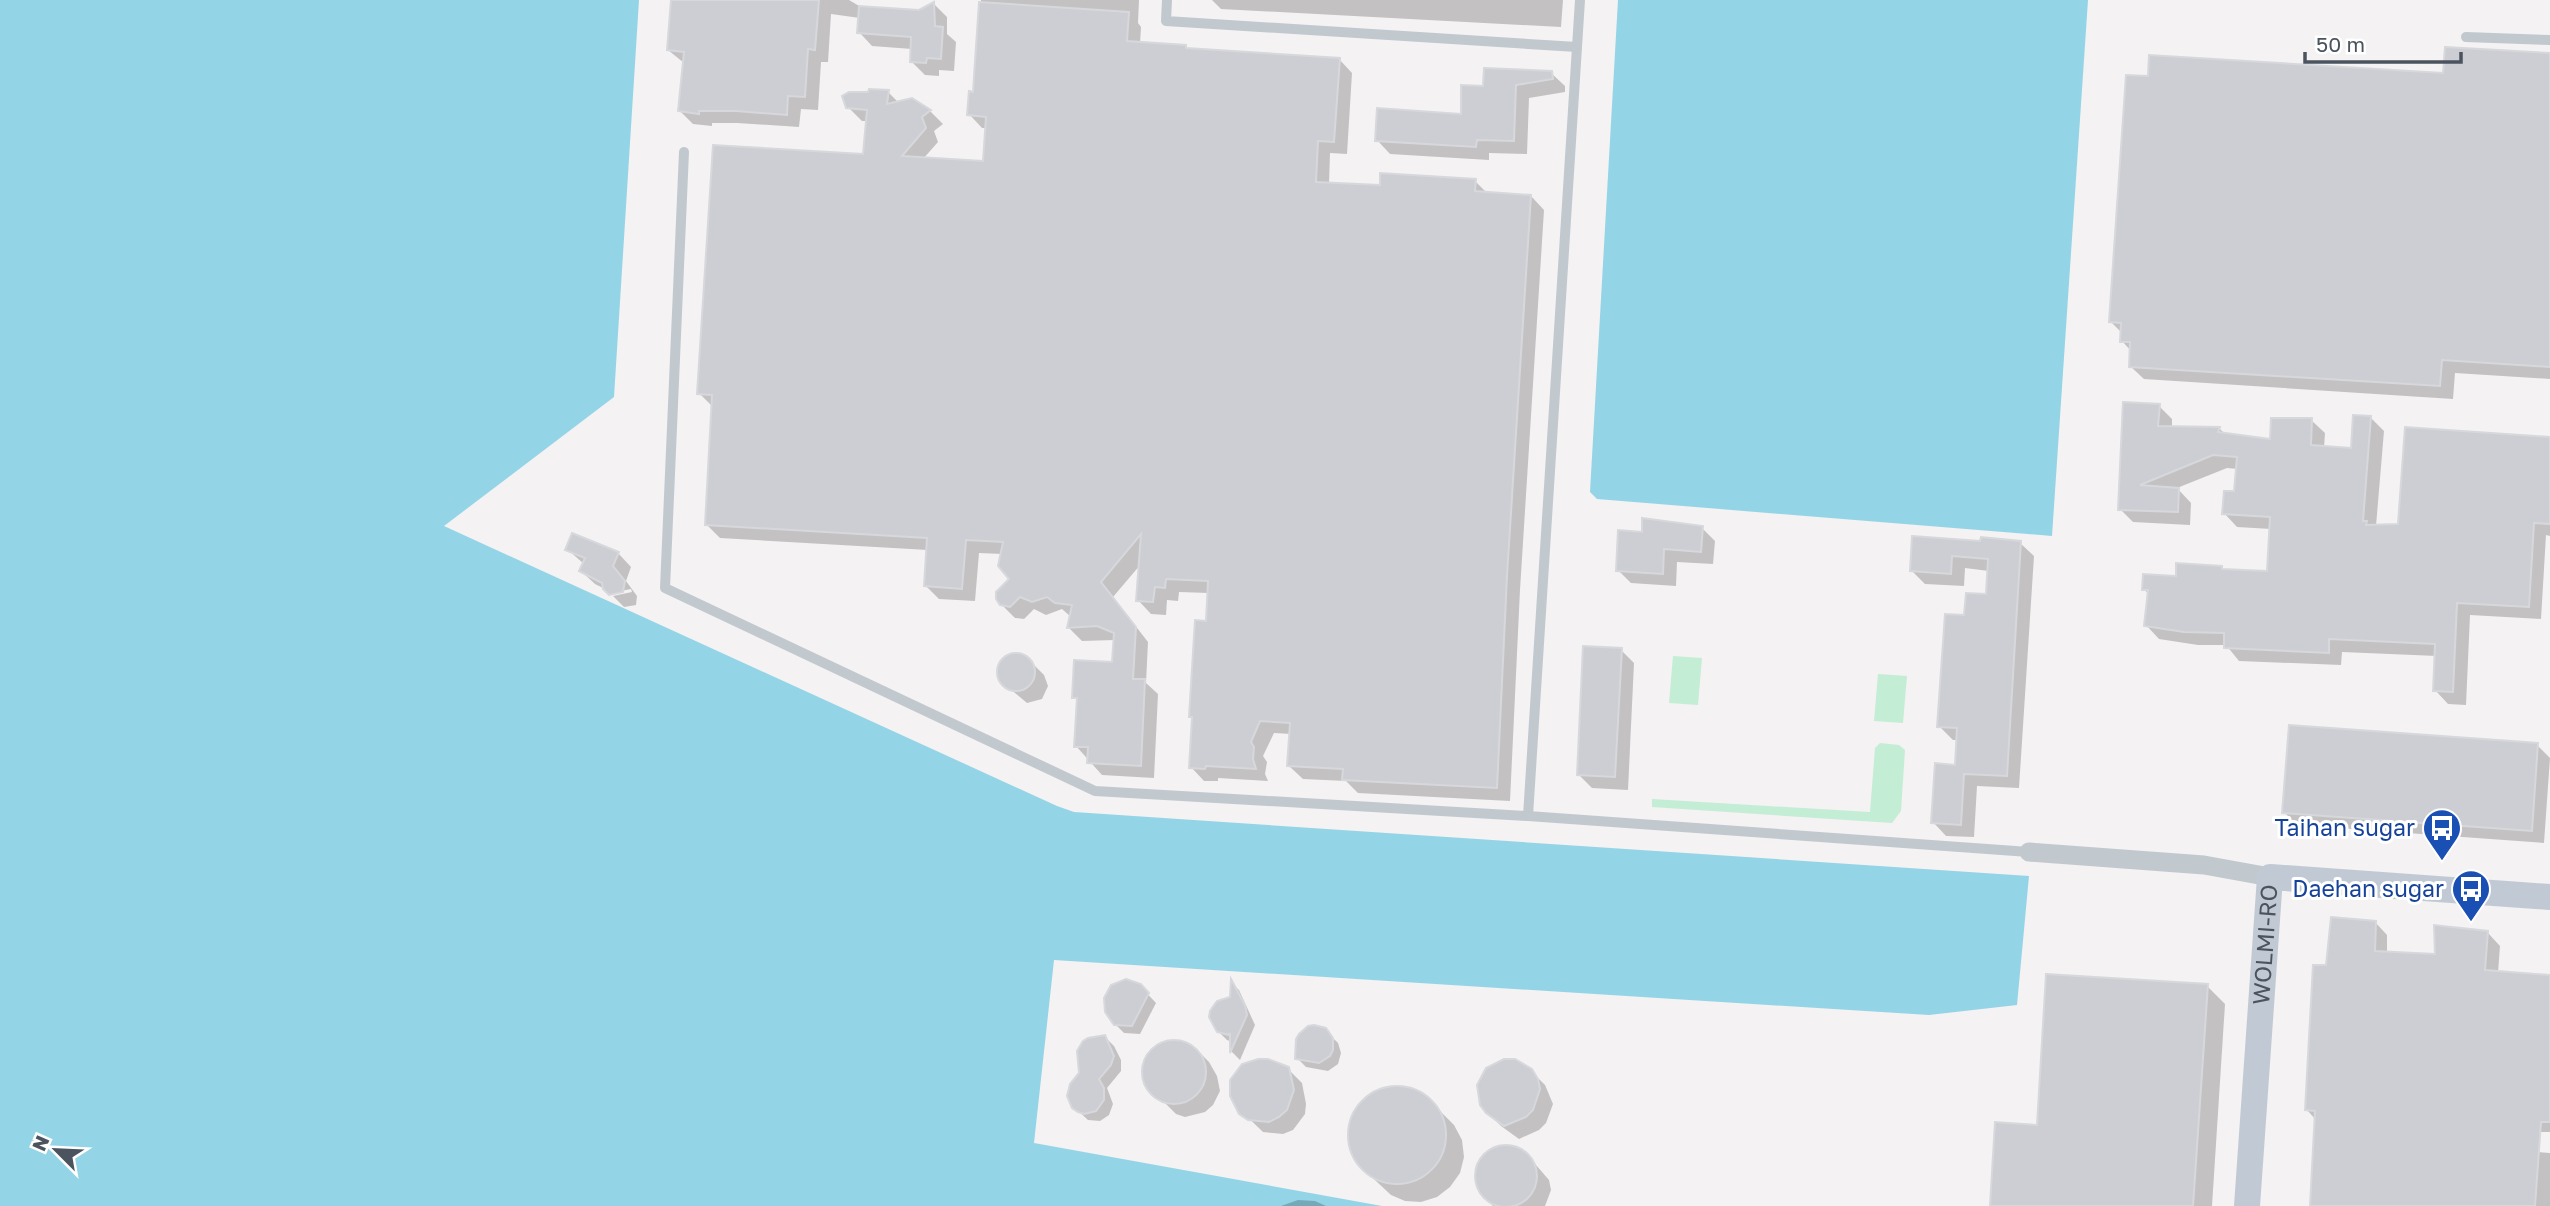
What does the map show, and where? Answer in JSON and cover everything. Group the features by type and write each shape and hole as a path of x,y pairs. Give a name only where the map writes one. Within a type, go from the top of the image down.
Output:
{"main road":[{"name":"WOLMI-RO","path":"2247,1206 2270,877 2550,897"}],"street":[{"path":"2029,852 2204,865 2270,877"}],"lane":[{"path":"1167,0 1166,21 1577,47"},
{"path":"1528,816 1580,0"},
{"path":"2466,37 2550,40"},
{"path":"684,152 665,588 1095,791 1528,816 2029,852"}],"green space":[{"path":"1673,656 1702,658 1698,705 1669,703"},
{"path":"1878,674 1907,676 1903,723 1874,721"},
{"path":"1880,743 1899,745 1905,750 1901,811 1892,823 1652,807 1652,799 1870,812 1875,748"}],"water":[{"path":"0,0 639,0 614,397 444,526 1074,812 2029,876 2017,1005 1929,1015 1054,960 1034,1143 1382,1206 0,1206"},
{"path":"1618,0 2088,0 2052,536 1597,499 1590,492"}],"building":[{"path":"671,0 819,0 815,50 808,49 805,97 788,96 787,115 736,111 699,111 699,114 678,111 684,52 667,50"},
{"path":"934,2 935,26 943,27 941,59 927,58 926,63 910,62 911,37 857,33 859,6 919,10"},
{"path":"979,2 1129,12 1127,41 1186,45 1186,48 1340,58 1334,142 1318,141 1316,182 1380,185 1380,173 1476,179 1475,191 1531,195 1507,576 1497,788 1342,780 1343,769 1287,766 1290,723 1260,721 1251,742 1256,769 1206,766 1205,769 1189,768 1195,620 1206,621 1208,581 1166,579 1165,588 1155,587 1153,602 1136,601 1141,534 1101,582 1136,627 1133,679 1145,679 1141,766 1087,763 1088,747 1074,747 1077,698 1072,698 1074,660 1112,662 1114,633 1097,626 1067,628 1072,605 1055,603 1047,597 1032,602 1020,597 1010,607 1000,605 996,592 1009,579 998,566 1003,542 966,540 962,589 924,586 927,538 705,525 712,395 697,394 713,145 863,154 867,110 846,108 842,96 849,92 868,92 869,89 889,90 887,104 912,98 931,110 922,117 926,128 902,156 983,161 986,117 967,115 969,91 973,92"},
{"path":"2445,47 2550,53 2550,367 2442,360 2440,386 2129,367 2130,342 2120,342 2121,323 2109,322 2126,75 2148,76 2149,55 2443,73"},
{"path":"1484,68 1552,71 1553,79 1516,85 1514,141 1477,140 1476,147 1375,141 1377,108 1461,114 1461,85 1483,86"},
{"path":"2123,402 2160,404 2158,426 2220,427 2218,432 2270,439 2271,418 2312,418 2311,445 2351,448 2353,415 2371,416 2363,521 2367,521 2366,525 2398,524 2405,427 2550,437 2550,524 2534,523 2529,607 2457,603 2453,692 2433,691 2435,644 2329,639 2329,653 2224,648 2224,633 2184,632 2144,626 2148,590 2142,590 2143,574 2176,576 2176,563 2267,571 2270,517 2222,514 2224,491 2234,491 2237,457 2213,455 2140,485 2179,488 2178,512 2118,510"},
{"path":"1642,518 1703,526 1701,552 1664,549 1663,574 1616,571 1618,530 1642,532"},
{"path":"572,533 619,552 613,566 625,581 623,592 609,595 603,589 602,583 579,571 585,558 565,550"},
{"path":"1912,536 1980,541 1981,537 2021,541 2007,776 1964,774 1961,825 1931,823 1935,763 1955,765 1957,728 1937,727 1945,614 1964,615 1966,593 1986,594 1988,559 1952,556 1951,574 1910,571"},
{"path":"1583,646 1622,648 1615,777 1577,775"},
{"path":"1016,653 1029,659 1035,672 1029,685 1016,691 1003,685 997,672 1003,659"},
{"path":"2289,725 2538,743 2532,831 2282,813"},
{"path":"2331,917 2376,921 2375,951 2435,954 2434,925 2488,931 2485,970 2550,975 2550,1122 2541,1122 2535,1206 2310,1206 2315,1111 2305,1110 2313,965 2326,965"},
{"path":"2046,974 2208,984 2193,1206 1990,1206 1995,1122 2037,1125"},
{"path":"1126,979 1141,984 1149,993 1132,1026 1114,1025 1105,1012 1104,998 1111,985"},
{"path":"1231,979 1245,1005 1247,1015 1230,1053 1230,1033 1217,1032 1209,1017 1217,1001 1230,997"},
{"path":"1308,1026 1326,1028 1333,1038 1330,1056 1319,1063 1295,1059 1296,1039"},
{"path":"1105,1035 1114,1056 1111,1065 1099,1079 1104,1088 1104,1100 1096,1111 1084,1114 1072,1108 1067,1096 1070,1084 1079,1073 1077,1051 1088,1038"},
{"path":"1174,1040 1192,1046 1200,1054 1206,1072 1200,1090 1192,1098 1174,1104 1156,1098 1148,1090 1142,1072 1148,1054 1156,1046"},
{"path":"1268,1059 1289,1067 1294,1090 1287,1110 1269,1122 1248,1120 1239,1114 1230,1096 1230,1080 1242,1064"},
{"path":"1504,1059 1515,1059 1532,1069 1540,1089 1533,1110 1526,1117 1504,1126 1480,1105 1477,1085 1486,1068"},
{"path":"1397,1086 1416,1090 1432,1100 1442,1116 1446,1135 1442,1154 1432,1170 1416,1180 1397,1184 1378,1180 1362,1170 1352,1154 1348,1135 1352,1116 1362,1100 1378,1090"},
{"path":"1500,1145 1512,1145 1528,1154 1535,1164 1535,1188 1528,1198 1512,1207 1500,1207 1489,1202 1480,1193 1475,1182 1475,1170 1480,1159 1489,1150"}],"place":[{"name":"Taihan sugar","path":"2442,862"},
{"name":"Daehan sugar","path":"2471,923"}]}
